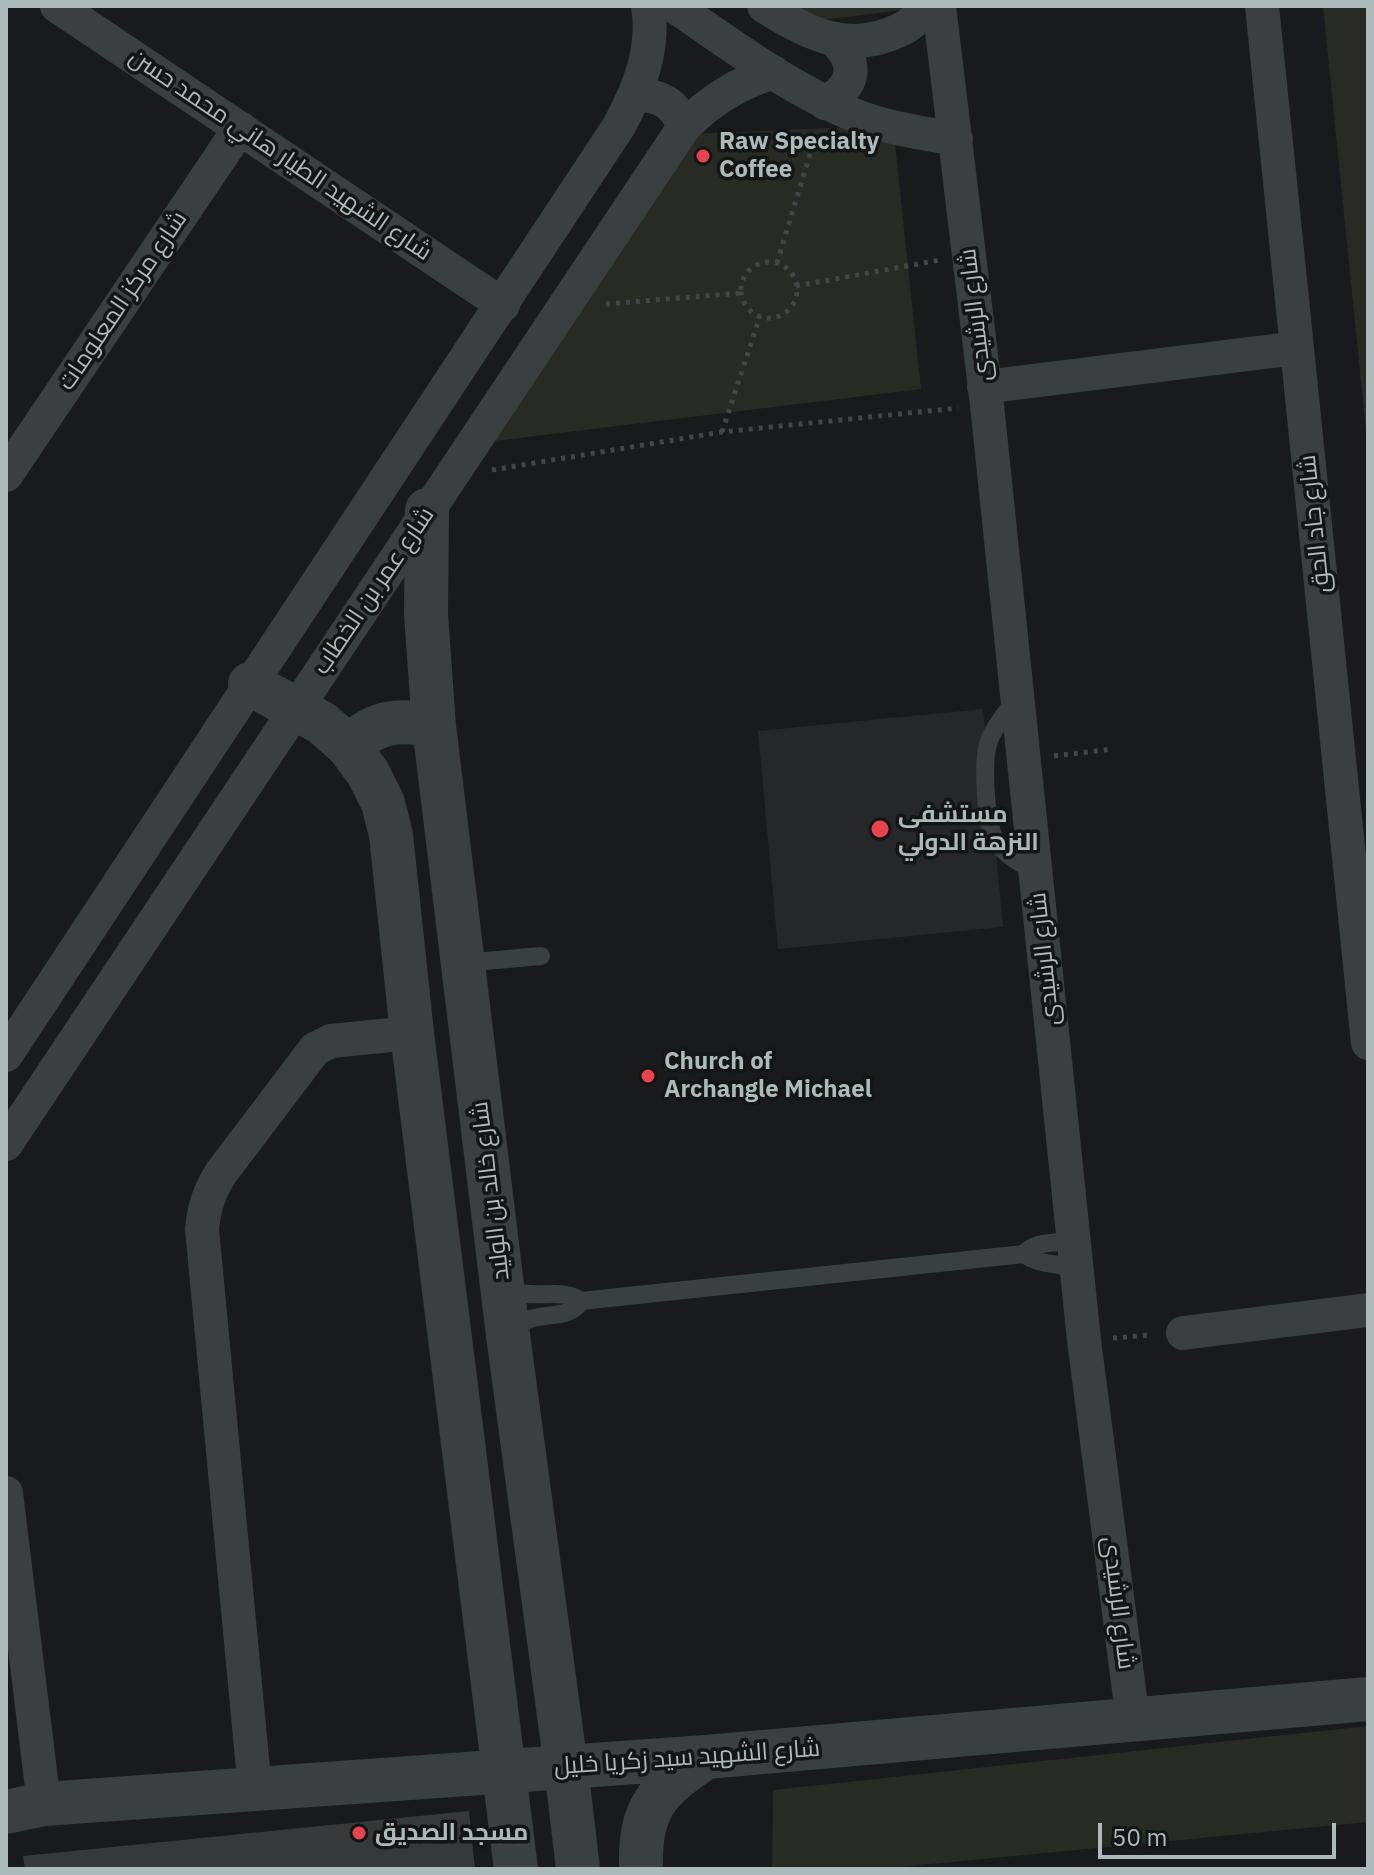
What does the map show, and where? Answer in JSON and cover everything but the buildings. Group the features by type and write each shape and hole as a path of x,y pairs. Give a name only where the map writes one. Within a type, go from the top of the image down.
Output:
{"street":[{"name":"شارع الشهيد الطيار هاني محمد حسن","path":"57,6 503,305"},
{"path":"6,1055 619,126 636,95 646,62 648,6"},
{"path":"674,6 825,103 885,126 956,139"},
{"path":"764,6 813,35 835,40 870,40 904,29 931,6"},
{"name":"شارع الرشيدى","path":"939,6 1018,697 1084,1340 1133,1721"},
{"name":"شارع جاد الحق","path":"1262,6 1368,1043"},
{"path":"825,103 840,95 849,82 851,67 846,52 835,40"},
{"name":"شارع عمر بن الخطاب","path":"6,1144 684,127 706,105 730,89 773,72"},
{"path":"636,95 652,95 667,101 678,112 684,127"},
{"name":"شارع مركز المعلومات","path":"6,475 240,128"},
{"path":"985,396 1297,348"},
{"name":"شارع خالد بن الوليد","path":"438,494 426,614 434,726 508,1335 578,1869"},
{"path":"250,684 322,723 348,746 368,773 383,803 391,835 412,1033 516,1869"},
{"path":"348,746 364,732 387,723 410,721 434,726"},
{"path":"255,1790 202,1229 204,1209 210,1190 221,1173 315,1049 331,1041 412,1033"},
{"path":"1183,1333 1368,1310"},
{"path":"6,1493 25,1808"},
{"name":"شارع الشهيد سيد زكريا خليل","path":"25,1808 706,1757 1368,1699"},
{"path":"641,1869 640,1839 650,1809 675,1778 706,1757"}],"lane":[{"path":"1018,697 990,738 985,755 990,829 1007,854 1036,873"},
{"path":"463,963 541,956"},
{"path":"1024,1254 1033,1245 1064,1242 1074,1236"},
{"path":"502,1287 523,1295 568,1294 581,1301 1024,1254 1039,1263 1065,1265 1077,1272"},
{"path":"508,1335 525,1320 570,1312 581,1301"}],"path":[{"path":"777,263 825,103"},
{"path":"796,286 969,255"},
{"path":"777,263 790,272 796,286 796,295 786,312 769,318 747,308 741,293 745,275 758,264 777,263"},
{"path":"562,307 741,293"},
{"path":"722,432 760,316"},
{"path":"438,494 722,432 985,396"},
{"path":"1024,759 1113,749"},
{"path":"1084,1340 1183,1333"}],"shaded area":[{"path":"791,6 919,6 919,8 814,21"},
{"path":"1323,6 1368,6 1368,451"},
{"path":"893,125 921,389 478,443 696,134"},
{"name":"مستشفى النزهة الدولي","path":"983,709 1003,927 778,949 758,731"},
{"path":"1368,1726 1368,1822 879,1869 772,1869 773,1790"}],"place":[{"name":"Raw Specialty Coffee","path":"703,156"},
{"name":"مستشفى النزهة الدولي","path":"880,829"},
{"name":"Church of Archangle Michael","path":"648,1076"},
{"name":"مسجد الصديق","path":"359,1833"}]}
